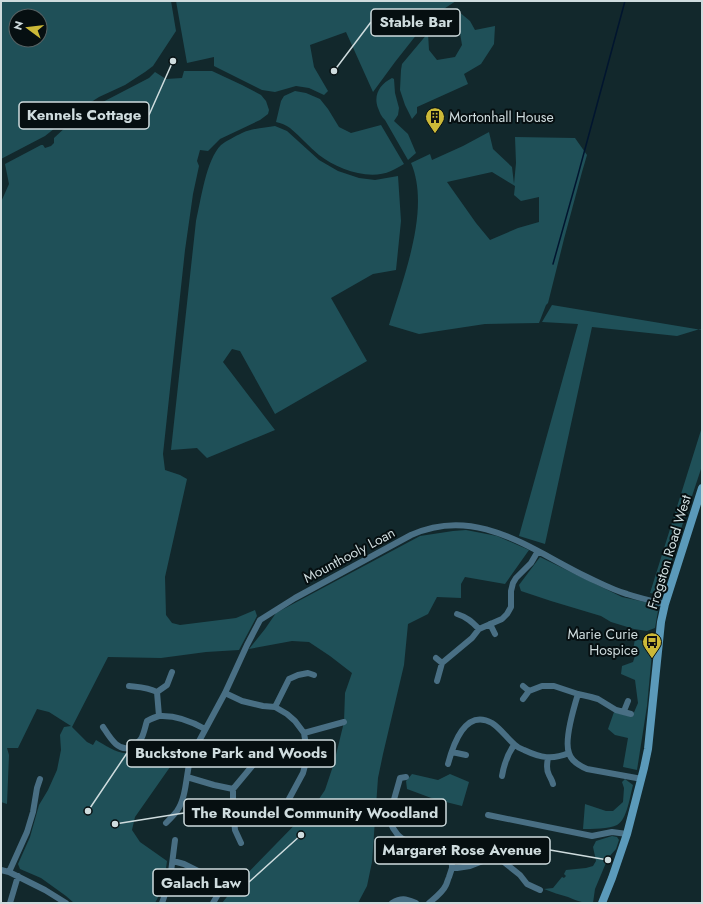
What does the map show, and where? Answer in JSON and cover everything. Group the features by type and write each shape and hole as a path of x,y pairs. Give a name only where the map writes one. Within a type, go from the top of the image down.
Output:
{"main road":[{"name":"Frogston Road West","path":"602,903 627,834 642,779 648,749 660,634 665,604 702,488"}],"street":[{"name":"Mounthooly Loan","path":"166,823 178,810 184,795 191,756 226,693 247,645 260,620 294,598 423,529 456,525 479,527 500,533 605,586 665,604"},
{"path":"437,681 442,663 472,638 479,629 502,619 507,614 511,607 511,591 513,583 531,563 538,551"},
{"path":"457,614 465,616 479,629"},
{"path":"490,624 495,634"},
{"path":"436,658 442,663"},
{"path":"157,692 167,686 172,672"},
{"path":"275,707 289,679 308,673 314,675"},
{"path":"129,686 157,692"},
{"path":"522,686 529,691"},
{"path":"523,699 529,691 542,686 554,686 591,697 616,710 631,714"},
{"path":"157,692 159,716"},
{"path":"226,693 242,701 275,707 288,714 304,733 307,751 306,762 303,773 289,799 287,807 292,820"},
{"path":"578,694 570,722 568,747 569,753 573,760 582,767 642,779"},
{"path":"624,712 628,701"},
{"path":"103,727 116,745 127,749 140,739 147,721 159,716 186,720 205,729"},
{"path":"448,764 464,726 476,720 492,723 502,730 514,745 539,756 554,758 569,753"},
{"path":"304,733 344,722"},
{"path":"505,772 505,762 514,745"},
{"path":"452,752 466,755"},
{"path":"241,843 235,830 233,789 261,756"},
{"path":"548,758 547,769 553,784"},
{"path":"542,777 549,775"},
{"path":"187,777 233,789"},
{"path":"406,777 400,778 392,810 393,827 398,835 405,840 412,842 431,842 448,854 451,860 452,868 446,886 429,903"},
{"path":"9,872 27,832 33,812 37,788 42,778"},
{"path":"488,815 592,836 612,832 627,834"},
{"path":"162,903 170,880 175,840"},
{"path":"452,868 470,866 488,859 500,859 520,875 526,884 540,890"},
{"path":"173,861 184,864 224,884 213,903"},
{"path":"1,870 18,876 66,903"},
{"path":"10,903 18,876"},
{"path":"392,903 399,899 416,903"}],"shaded area":[{"path":"1,1 171,1 176,31 153,66 125,85 99,97 74,113 45,136 1,159"},
{"path":"176,1 456,1 436,14 425,24 373,92 346,32 310,45 314,67 328,91 324,95 309,88 296,86 275,92 262,90 214,66 214,57 187,63"},
{"path":"458,11 470,21 475,30 495,26 494,44 481,64 464,74 468,84 417,107 417,113 412,119 400,90 402,64 428,33 429,50 437,60 455,57 462,45 459,27 449,18"},
{"path":"184,71 212,71 261,95 266,101 269,110 268,114 260,120 220,139 208,151 200,150 197,161 199,166 193,194 185,250 163,454 165,470 187,479 165,577 166,615 172,623 180,625 236,618 255,610 257,616 239,650 206,652 161,658 108,657 72,727 87,742 93,745 96,740 120,752 130,753 142,745 170,767 135,817 132,830 140,842 167,861 162,888 155,903 74,903 41,878 20,869 18,864 30,837 39,805 57,770 61,750 60,735 64,727 71,726 49,712 37,709 18,748 7,748 9,755 7,804 1,802 1,202 9,184 5,164 41,145 45,148 51,146 54,143 54,138 68,125 97,105 149,78 155,72 166,79 182,78"},
{"path":"392,78 394,79 395,93 399,108 398,115 394,121 408,134 416,153 408,160 381,114 376,99 379,90 384,83"},
{"path":"295,91 306,93 320,99 339,127 351,133 381,125 404,164 391,171 373,175 344,169 326,160 315,152 290,128 276,122 281,101 284,96"},
{"path":"275,126 287,131 319,160 338,171 359,178 375,180 398,176 401,221 396,270 373,274 331,298 367,361 275,414 240,351 232,349 223,362 275,430 207,458 197,448 171,450 196,221 211,160 223,143 234,137 246,131"},
{"path":"489,132 493,149 512,167 514,184 516,163 515,137 575,138 587,155 548,303 539,323 485,324 419,334 389,325 413,244 417,222 418,201 416,181 411,163 430,154 432,160","holes":["492,172 515,186 514,195 521,201 539,197 539,222 518,228 490,240 447,182"]},
{"path":"552,305 699,329 677,336 592,327 545,544 519,536 578,324 542,322"},
{"path":"702,427 702,466 676,544 662,595 650,593"},
{"path":"466,530 497,536 529,550 505,584 465,577 461,584 461,598 437,597 428,614 408,624 404,665 378,778 372,862 367,886 358,903 222,903 238,883 317,802 325,790 334,763 344,722 345,693 352,673 309,642 292,641 249,649 276,613 420,536"},
{"path":"540,557 622,597 659,605 655,628 647,631 634,629 611,622 601,616 521,591 519,585"},
{"path":"635,639 653,643 647,706 637,770 623,767 628,738 615,735 608,729 614,712 632,717 638,703 635,680 621,674 622,666 633,662 635,656 633,650"},
{"path":"412,774 438,780 450,774 469,782 462,806 434,799 407,789 406,781"},
{"path":"625,779 633,785 626,813 620,822 617,825 610,827 583,829 585,804 606,811 613,811 623,802 624,788 622,782"},
{"path":"612,836 617,837 619,840 616,849 608,858 595,889 593,903 580,902 544,889 553,888 562,877 564,878 566,876 564,874 566,870 593,866 596,861 593,847 596,841"}],"waterway":[{"path":"553,264 625,1"}],"place":[{"name":"Kennels Cottage","path":"173,61"},
{"name":"Stable Bar","path":"334,71"},
{"name":"Mortonhall House","path":"435,134"},
{"name":"Marie Curie Hospice","path":"652,659"},
{"name":"Buckstone Park and Woods","path":"88,811"},
{"name":"The Roundel Community Woodland","path":"115,824"},
{"name":"Galach Law","path":"301,835"},
{"name":"Margaret Rose Avenue","path":"608,860"}]}
